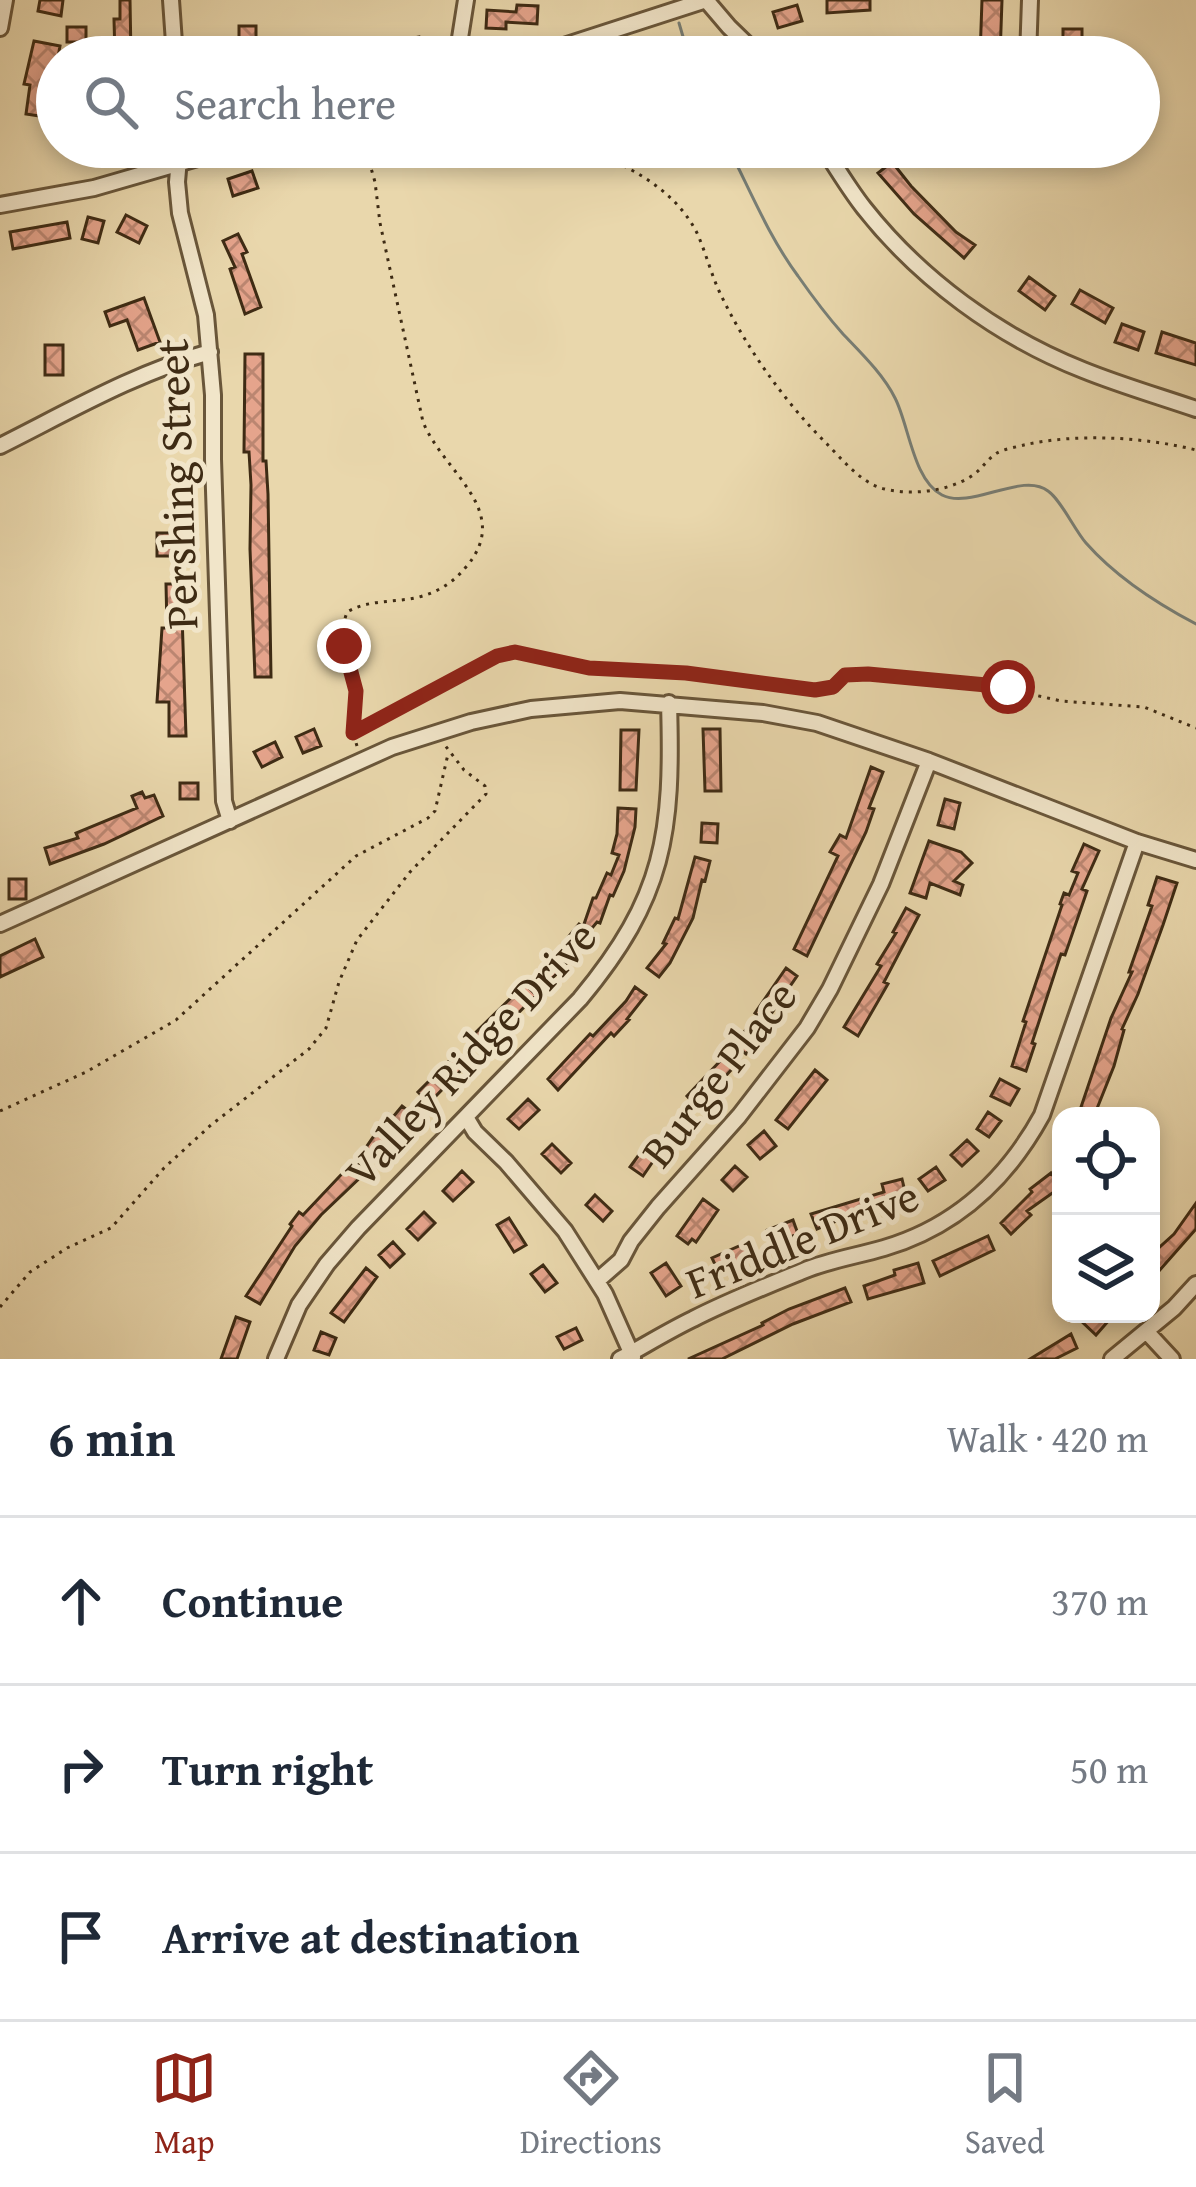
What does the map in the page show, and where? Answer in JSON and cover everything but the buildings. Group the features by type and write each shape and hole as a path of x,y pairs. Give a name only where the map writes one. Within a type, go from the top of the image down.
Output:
{"street":[{"path":"0,28 5,0"},
{"path":"172,0 174,36"},
{"path":"460,36 466,0"},
{"path":"595,36 706,0 738,36"},
{"path":"1029,36 1030,0"},
{"path":"0,205 94,188 165,168"},
{"name":"Pershing Street","path":"179,168 180,213 206,315 210,352 224,801 230,821"},
{"path":"837,168 894,242 998,328 1080,370 1196,409"},
{"path":"0,446 138,378 210,352"},
{"path":"0,924 392,747 531,709 620,701 764,712 817,723 1196,860"},
{"name":"Valley Ridge Drive","path":"276,1359 299,1305 327,1264 611,962 644,904 658,864 668,818 669,703"},
{"name":"Burge Place","path":"597,1281 621,1260 658,1207 740,1116 806,1028 881,884 929,761"},
{"name":"Friddle Drive","path":"628,1357 693,1318 777,1281 922,1234 992,1186 1042,1115 1137,842"},
{"path":"466,1117 566,1231 597,1281 628,1357"},
{"path":"1112,1359 1196,1284"},
{"path":"1146,1331 1172,1359"}],"path":[{"path":"366,755 355,745 353,733 356,691 342,628 347,612 360,604 418,597 441,589 475,557 485,532 474,498 432,442 423,422 369,168"},
{"path":"628,168 684,212 721,294 753,349 794,408 866,481 884,489 909,491 947,487 969,478 998,453 1028,444 1122,439 1196,450"},
{"path":"353,733 497,656 515,652 589,668 686,673 815,690 833,687 845,675 981,683 1061,701 1144,707 1196,728"},
{"path":"0,1307 30,1272 111,1228 164,1168 309,1049 326,1028 357,940 410,872 486,794 485,786 464,770 443,742"},
{"path":"0,1111 86,1072 176,1020 356,856 428,818 435,811 448,752"}],"waterway":[{"path":"679,23 683,36"},
{"path":"738,168 788,261 890,389 918,465 932,488 954,498 1025,485 1048,491 1110,567 1196,624"}],"route":[{"path":"344,646 356,691 353,733 497,656 515,652 589,668 686,673 815,690 833,687 845,675 868,674 1008,687"}]}
